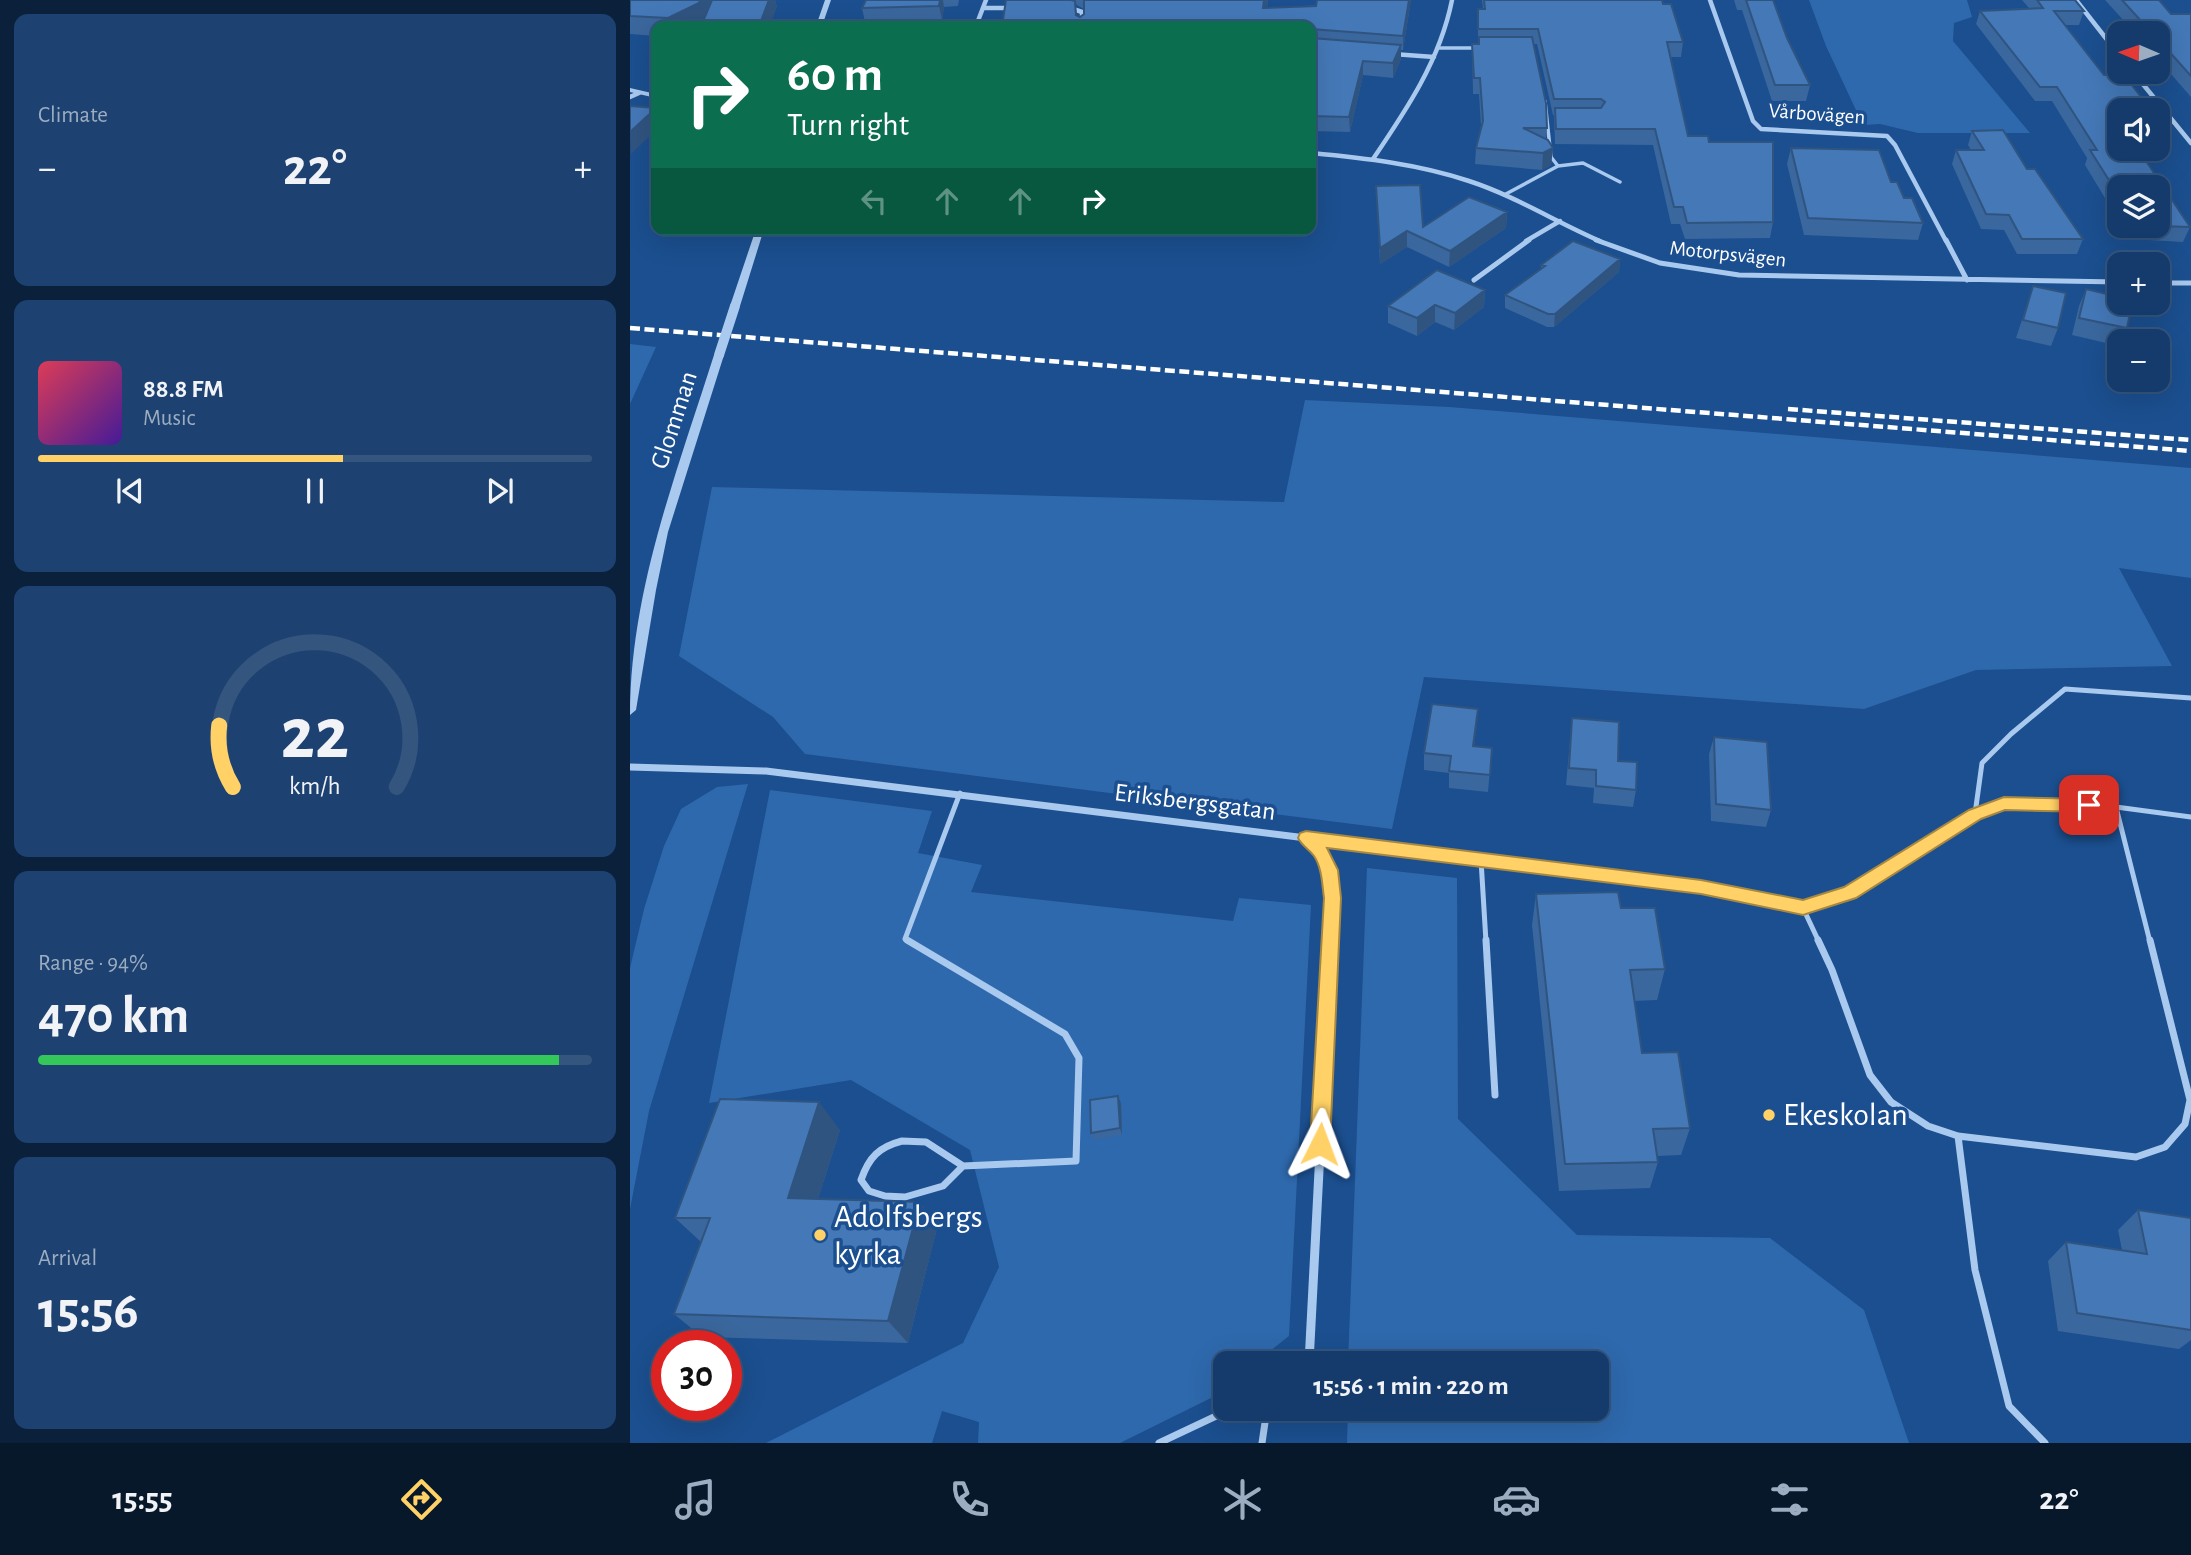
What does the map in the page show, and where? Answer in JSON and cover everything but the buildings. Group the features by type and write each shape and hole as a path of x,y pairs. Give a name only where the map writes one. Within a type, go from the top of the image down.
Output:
{"street":[{"path":"821,21 828,0"},
{"path":"978,21 986,0"},
{"path":"1373,159 1434,57 1447,25 1452,0"},
{"name":"Vårbovägen","path":"1710,0 1753,121 1761,129 1887,136 1895,145 1967,280"},
{"path":"2076,0 2107,40"},
{"path":"983,8 1020,8"},
{"path":"1066,8 1082,12 1082,21"},
{"path":"1380,53 1434,57"},
{"path":"2143,84 2191,143"},
{"path":"630,90 651,95"},
{"path":"630,97 639,93"},
{"name":"Motorpsvägen","path":"1316,153 1373,159 1457,176 1624,251 1658,263 1699,271 1821,278 2107,282"},
{"path":"1474,280 1512,250 1560,221"},
{"name":"Glomman","path":"630,710 650,590 663,532 758,235"},
{"path":"2170,283 2191,283"},
{"name":"Eriksbergsgatan","path":"630,766 766,771 1306,838 1321,852 1333,898 1310,1351"}],"lane":[{"path":"1438,48 1479,48"},
{"path":"1544,96 1551,157 1558,166"},
{"path":"1503,195 1558,166 1583,163 1620,182"},
{"path":"1975,814 1983,763 2011,734 2065,689 2191,698"},
{"path":"960,793 905,939 1065,1034 1079,1058 1076,1161 963,1166 926,1142 902,1141 884,1146 866,1165 861,1180 869,1191 885,1196 905,1197 943,1186 963,1166"},
{"path":"1306,838 1701,887 1803,908 1850,893 1975,814 2004,804 2062,803 2191,817"},
{"path":"1803,908 1832,970 1870,1075 1891,1102 1928,1126 1958,1136 2136,1157 2165,1147 2185,1124 2190,1100 2116,807"},
{"path":"1481,860 1495,1095"},
{"path":"1958,1136 1975,1270 2009,1406 2045,1443"},
{"path":"1159,1443 1213,1416"},
{"path":"1262,1443 1265,1421"}],"shaded area":[{"path":"1809,0 1967,0 1972,17 1954,23 1953,41 2030,133 1918,133 1880,124 1863,125 1826,46"},
{"path":"630,344 656,347 630,404"},
{"path":"1305,400 1449,407 2191,468 2191,578 2119,568 2172,666 1976,670 1864,709 1424,677 1392,829 805,754 773,717 679,656 712,487 1284,502"},
{"path":"748,784 649,1111 630,1209 630,968 644,909 664,846 681,809 717,787"},
{"path":"770,790 932,811 918,853 982,865 971,892 1233,921 1239,898 1311,905 1289,1336 1270,1351 1213,1351 1213,1397 1120,1443 978,1443 979,1422 942,1411 932,1443 766,1443 963,1343 999,1267 970,1150 851,1080 709,1103"},
{"path":"1367,868 1457,878 1458,1119 1577,1235 1770,1238 1864,1310 1909,1443 1347,1443 1348,1421 1609,1421 1609,1351 1348,1351"}],"railway":[{"path":"630,328 2191,451"},
{"path":"1788,409 2191,440"}],"place":[{"name":"Ekeskolan","path":"1769,1115"},
{"name":"Adolfsbergs kyrka","path":"820,1235"}],"route":[{"path":"1320,1144 1333,898 1329,870 1321,852 1306,838 1701,887 1803,908 1850,893 1929,846 1975,814 2004,804 2089,805"}]}
